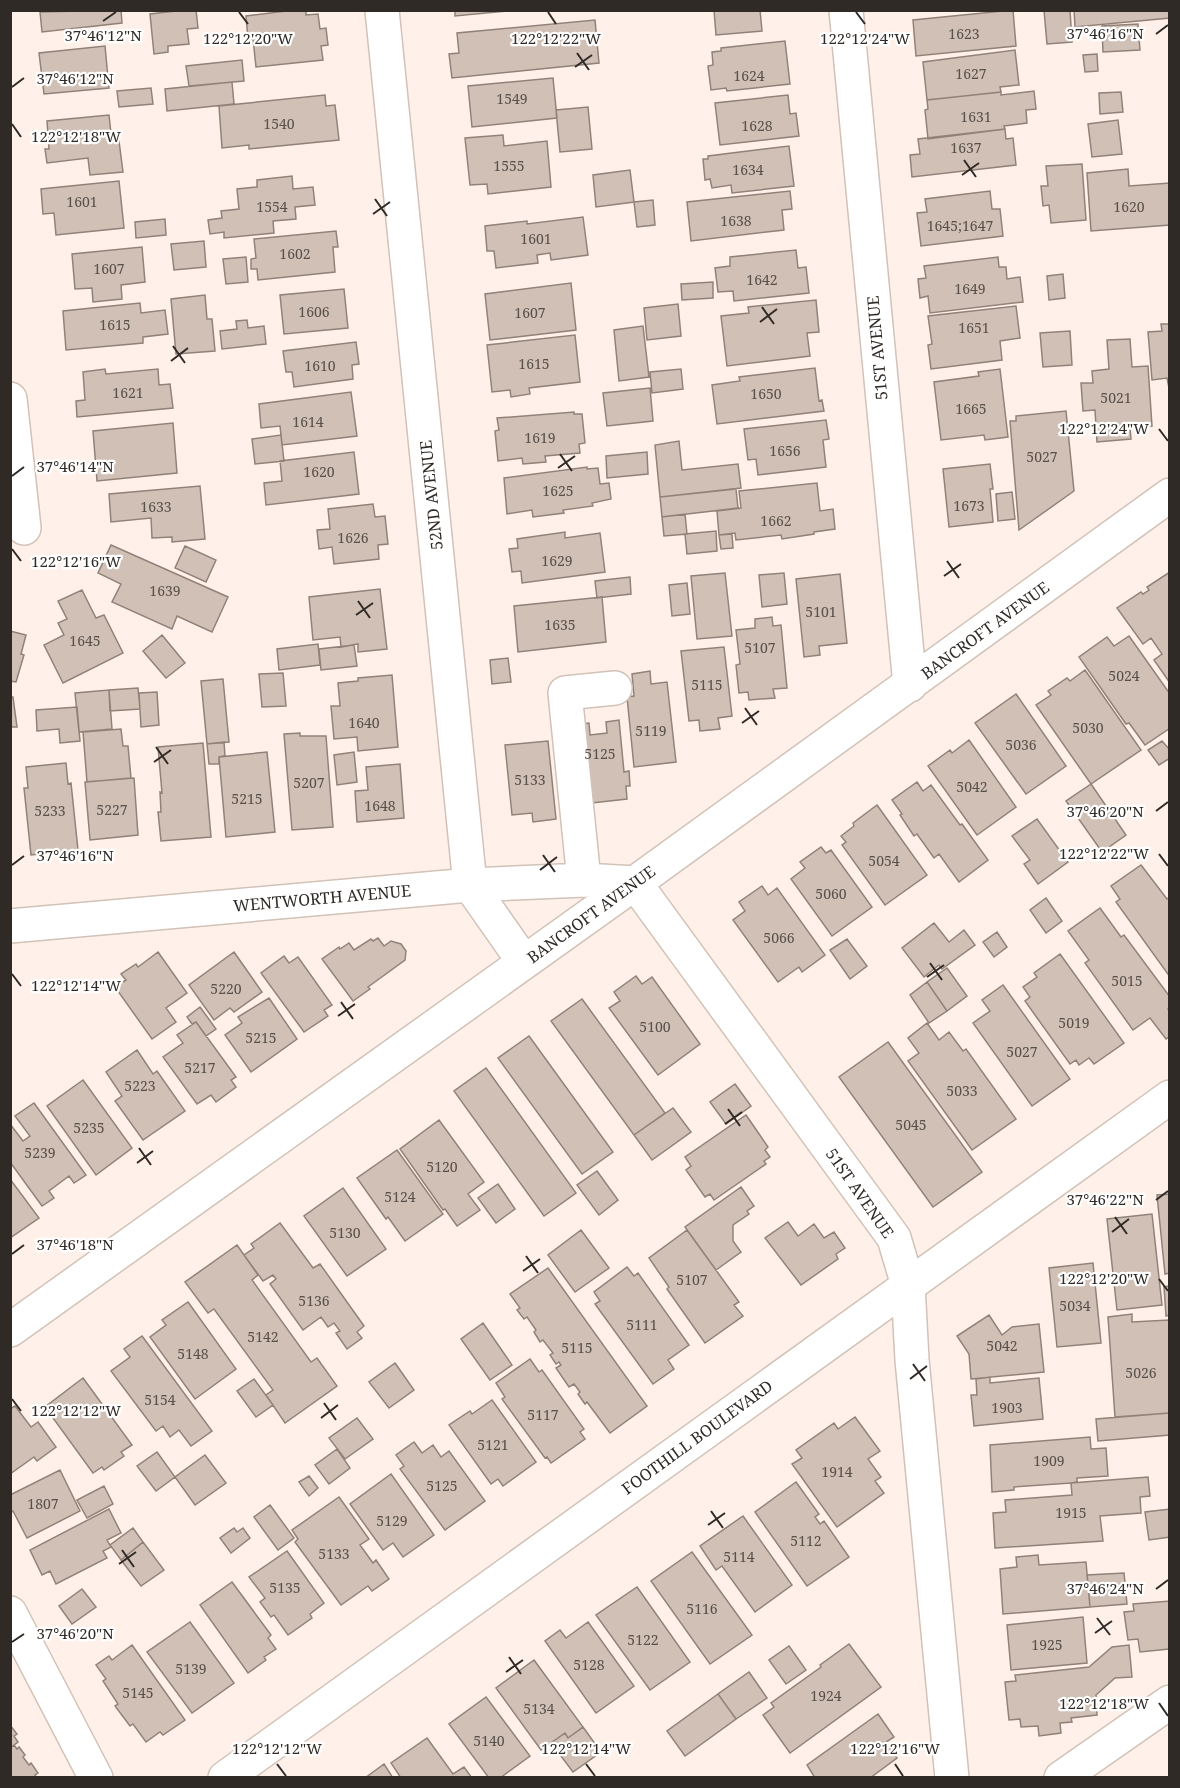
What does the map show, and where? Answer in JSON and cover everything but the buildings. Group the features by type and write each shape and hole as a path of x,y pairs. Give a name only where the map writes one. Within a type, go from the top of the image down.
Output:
{"street":[{"name":"52ND AVENUE","path":"382,10 470,885 524,962"},
{"name":"51ST AVENUE","path":"846,10 910,685"},
{"path":"10,399 24,528"},
{"name":"BANCROFT AVENUE","path":"10,1330 910,685 1170,495"},
{"path":"584,880 565,693 615,688"},
{"name":"WENTWORTH AVENUE","path":"10,926 470,885 584,880 634,883"},
{"name":"51ST AVENUE","path":"634,883 894,1238 908,1285 912,1360 952,1778"},
{"name":"FOOTHILL BOULEVARD","path":"225,1778 1170,1097"},
{"path":"15,1634 96,1778"},
{"path":"1061,1778 1170,1702"}]}
